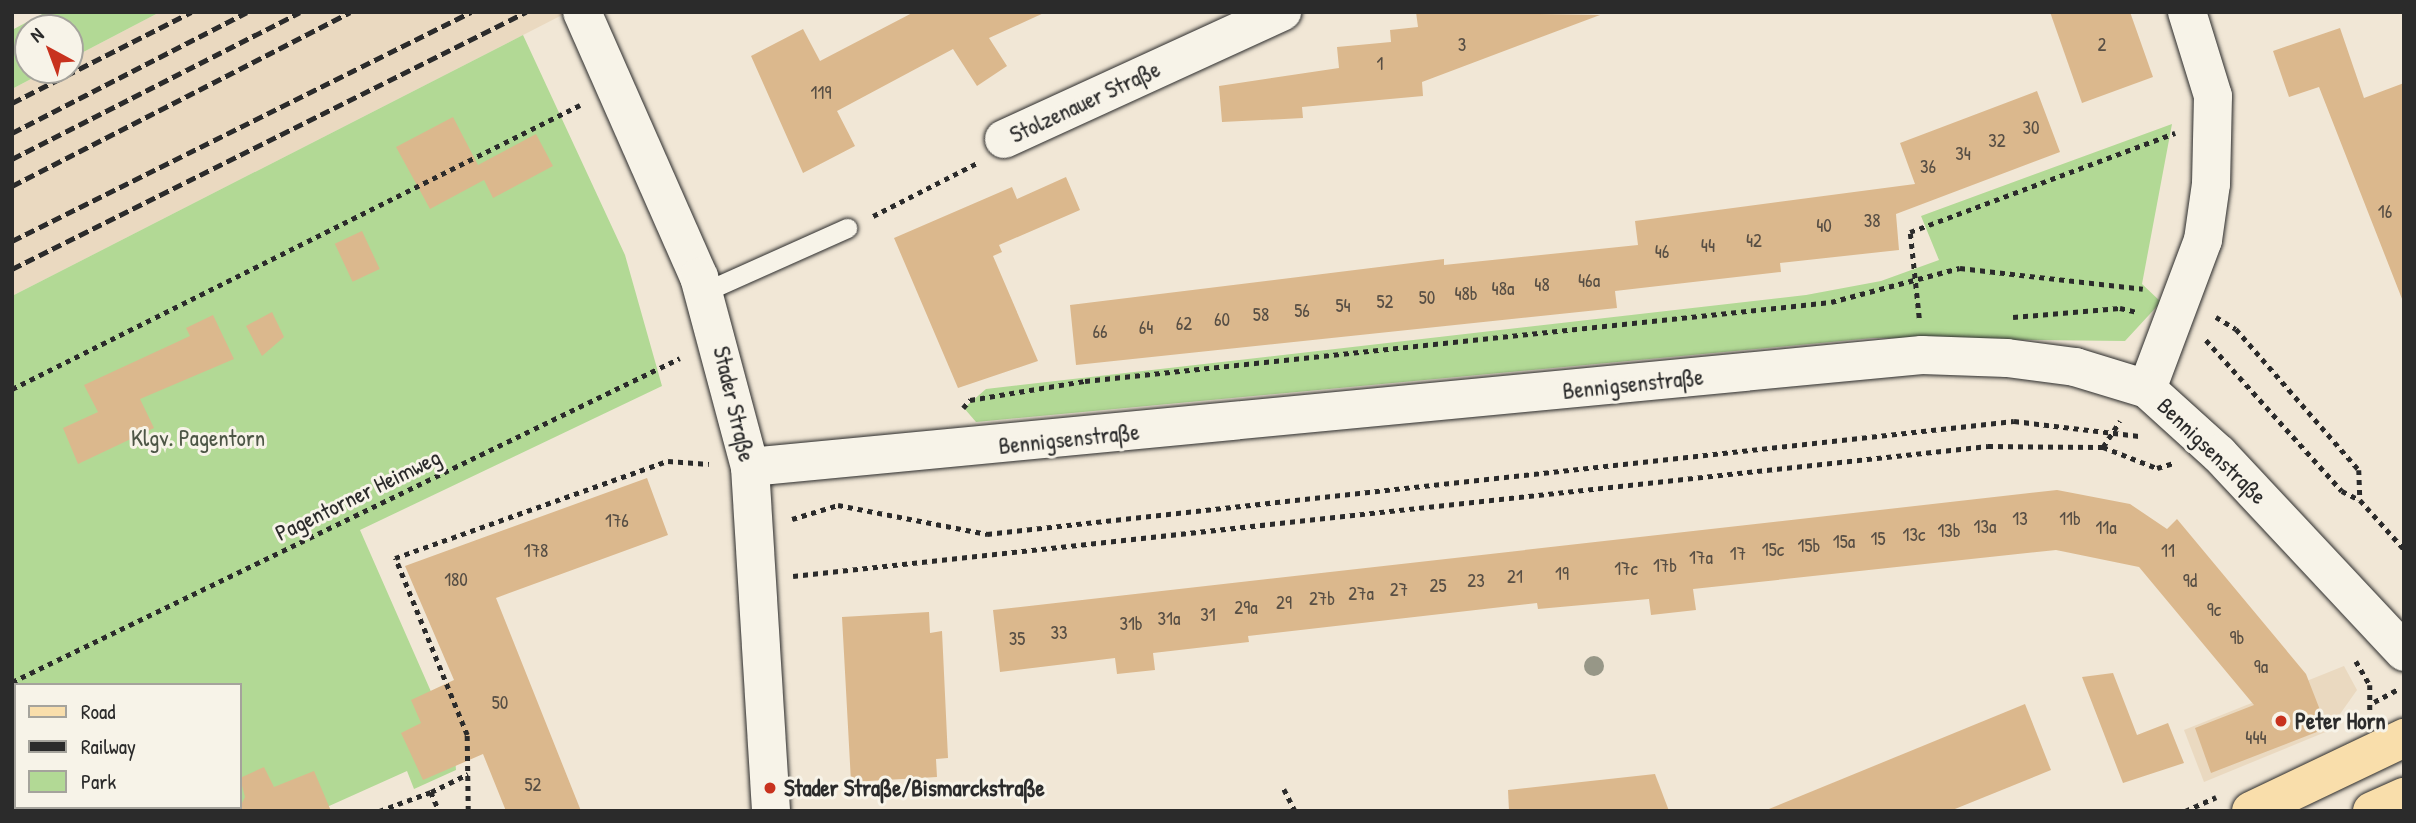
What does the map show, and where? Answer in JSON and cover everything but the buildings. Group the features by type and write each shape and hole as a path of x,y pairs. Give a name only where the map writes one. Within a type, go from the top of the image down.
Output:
{"main road":[{"path":"2251,811 2404,738"},
{"path":"2372,811 2404,797"}],"street":[{"name":"Stolzenauer Straße","path":"1004,139 1282,12"},
{"path":"2147,389 2203,240 2213,96 2187,12"},
{"name":"Stader Straße","path":"585,18 704,292 719,339 750,467 771,811"},
{"name":"Bennigsenstraße","path":"750,467 1922,355 2075,367 2147,389 2219,454 2404,652"}],"lane":[{"path":"704,292 847,228"}],"path":[{"path":"12,389 616,89"},
{"path":"1922,355 1910,232 2212,120"},
{"name":"Stolzenauer Straße","path":"847,228 964,174 1004,139"},
{"name":"Pagentorner Heimweg","path":"12,682 719,339"},
{"path":"754,527 838,505 987,534 2014,421 2113,429 2147,438"},
{"path":"2103,447 2113,429"},
{"path":"757,581 1988,446 2103,447 2157,468 2177,462 2173,455"},
{"path":"468,811 467,735 395,558 668,461"},
{"path":"2360,500 2404,549"},
{"path":"2374,702 2404,687"},
{"path":"379,811 431,792 468,774"},
{"path":"1284,789 1294,811"},
{"path":"431,792 439,811"},
{"path":"2071,811 2107,811"}],"shaded area":[{"path":"160,12 568,12 12,296 12,89 21,84 84,84 84,52"},
{"path":"2344,666 2357,690 2328,731 2204,782 2184,730"}],"green space":[{"path":"160,12 84,52 84,14 42,14"},
{"path":"14,29 14,84 21,84 12,89"},
{"name":"Klgv. Pagentorn","path":"523,35 625,255 662,386 360,530 454,744 456,770 414,789 407,771 318,811 12,811 12,296"},
{"path":"2172,124 2142,284 2161,302 2125,341 1873,338 976,422 964,408 986,389 1806,295 1881,281 1939,260 1921,216"}],"railway":[{"path":"12,103 191,12"},
{"path":"12,133 247,12"},
{"path":"12,159 300,12"},
{"path":"12,186 350,12"},
{"path":"12,241 471,12"},
{"path":"12,269 526,12"}],"place":[{"name":"Peter Horn","path":"2281,721"},
{"name":"Stader Straße/Bismarckstraße","path":"770,788"}]}
